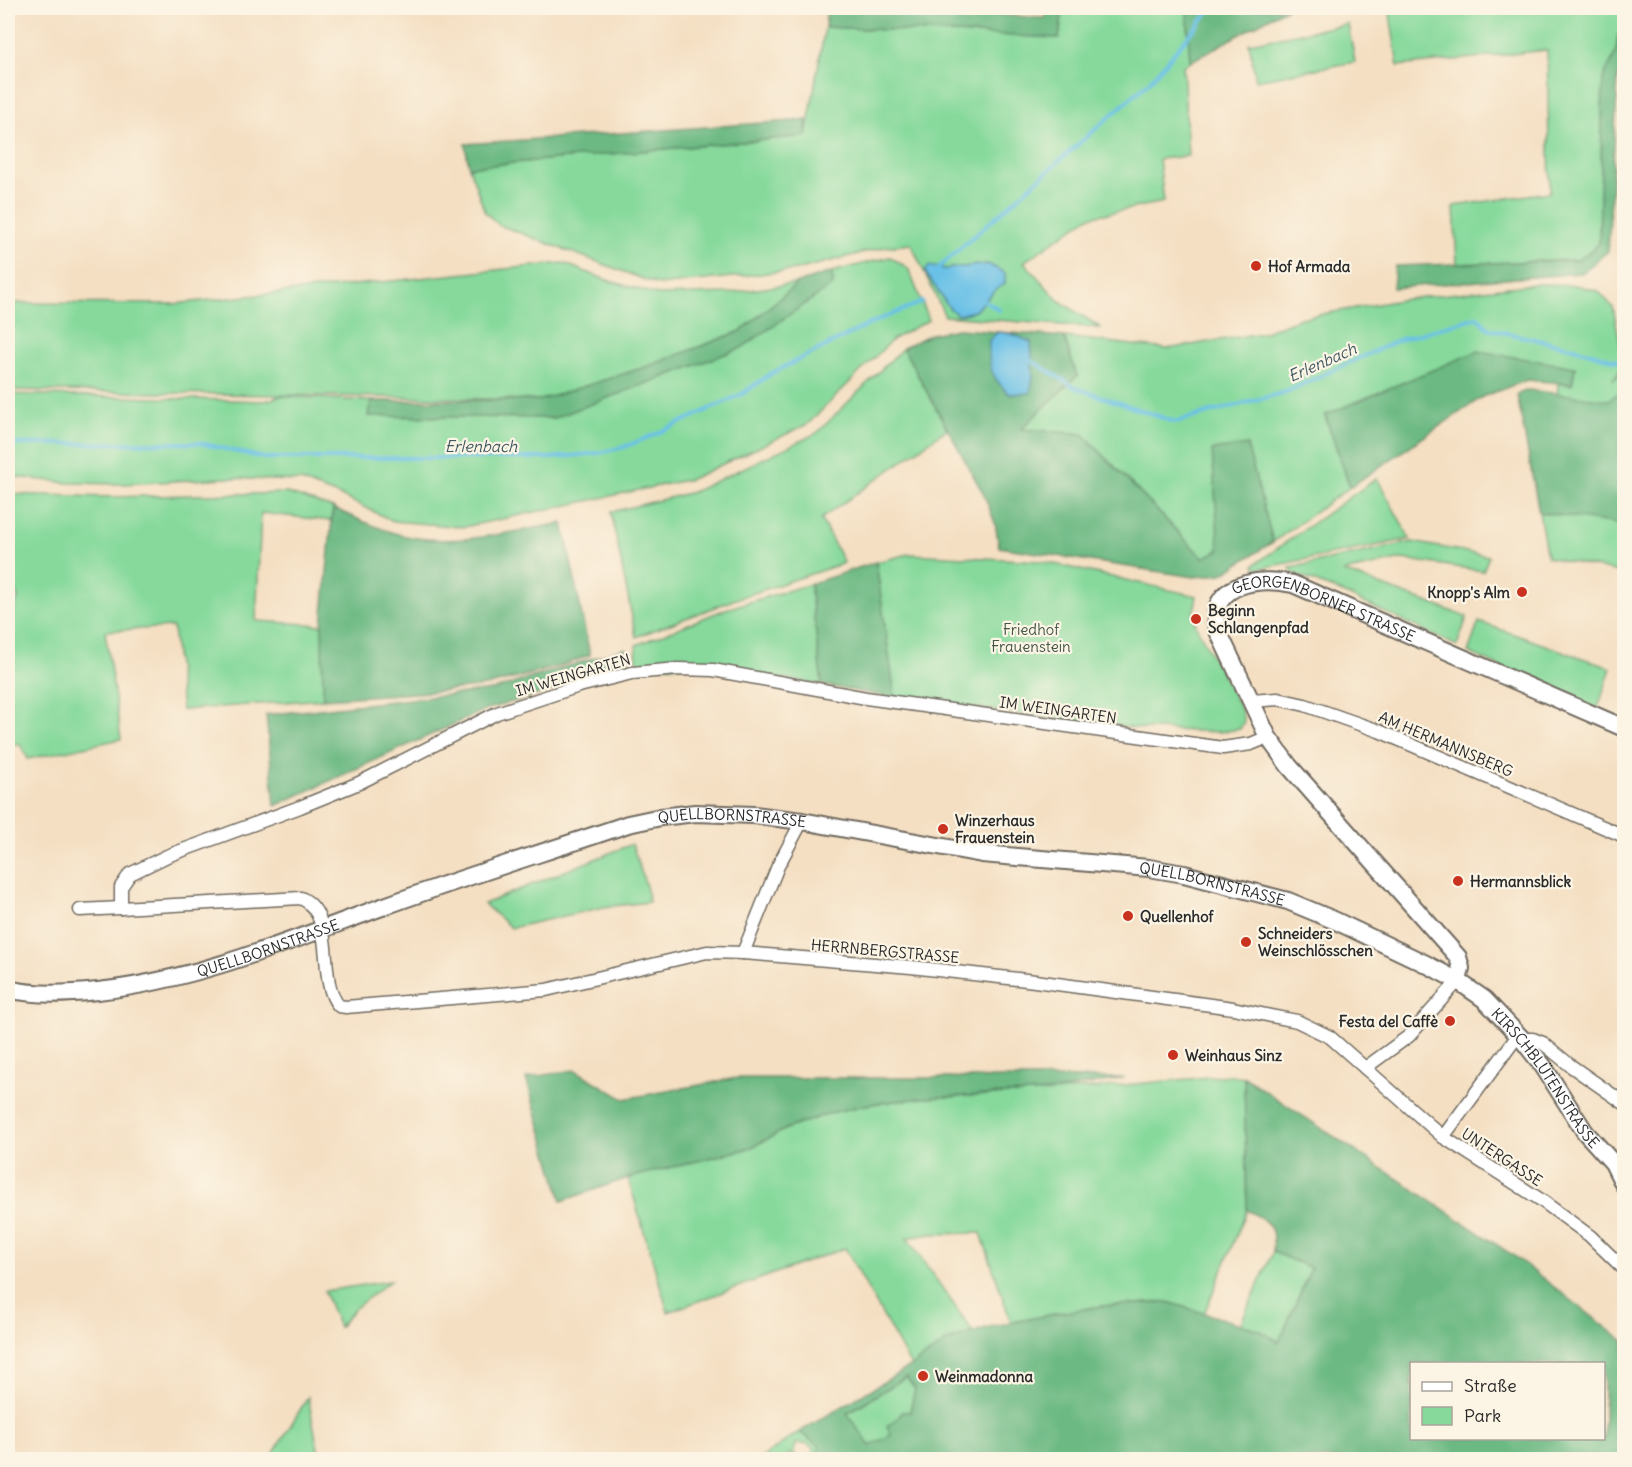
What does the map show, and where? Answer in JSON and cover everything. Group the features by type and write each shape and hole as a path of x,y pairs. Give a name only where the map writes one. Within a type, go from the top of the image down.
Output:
{"main road":[{"name":"GEORGENBORNER STRASSE","path":"1458,981 1461,968 1458,957 1289,766 1268,737 1217,629 1216,609 1222,598 1235,588 1251,582 1271,579 1304,587 1624,728"},
{"name":"QUELLBORNSTRASSE","path":"8,989 43,994 61,993 136,986 198,972 628,824 661,817 715,813 802,821 982,854 1149,868 1204,879 1278,898 1311,910 1458,981"},
{"name":"KIRSCHBLÜTENSTRASSE","path":"1458,981 1484,999 1521,1037 1543,1066 1576,1120 1613,1163 1624,1185"}],"street":[{"name":"IM WEINGARTEN","path":"122,908 122,883 130,874 167,856 349,787 508,709 632,672 678,669 713,670 866,698 1222,748 1251,744 1268,737"},
{"name":"AM HERMANNSBERG","path":"1251,701 1278,699 1305,705 1379,731 1624,836"},
{"path":"743,953 778,866 802,821"},
{"path":"80,910 301,898 309,902 317,913 322,930"},
{"name":"HERRNBERGSTRASSE","path":"322,930 332,996 339,1006 346,1007 546,990 706,952 743,953 922,968 1233,1008 1297,1021 1330,1036 1365,1068"},
{"path":"1365,1068 1409,1036 1458,981"},
{"path":"1443,1137 1521,1037 1543,1043 1571,1066 1624,1103"},
{"name":"UNTERGASSE","path":"1365,1068 1443,1137 1541,1200 1590,1236 1624,1269"}],"shaded area":[{"path":"8,571 18,598 8,623"}],"green space":[{"path":"827,8 899,8 1045,18 1046,8 1063,8 1059,38 825,27"},
{"path":"1063,8 1187,8 1190,62 1183,66 1188,156 1159,159 1164,202 1089,217 1024,262 1058,300 1101,328 945,316 911,244 885,247 796,270 659,285 499,225 485,212 469,167 806,136 825,27 1059,38","holes":["988,264 1005,284 995,290 975,311 958,315 947,305 940,294 937,266 945,269"]},
{"path":"1187,8 1287,8 1190,62"},
{"path":"1389,8 1624,8 1624,35 1618,35 1616,52 1603,78 1599,244 1578,260 1457,264 1454,206 1550,192 1547,50 1398,66"},
{"path":"1348,24 1355,62 1256,80 1249,43"},
{"path":"1618,35 1624,35 1624,62 1618,78 1608,251 1582,273 1393,288 1395,266 1578,260 1599,244 1603,78 1616,52"},
{"path":"807,120 806,136 469,167 465,144"},
{"path":"890,257 908,268 929,320 893,339 808,424 691,479 464,527 393,521 343,497 301,481 227,478 123,484 69,483 8,476 8,394 265,401 280,396 371,401 368,416 554,418 741,348 833,284 831,272"},
{"path":"563,263 607,280 658,295 729,293 798,283 741,331 649,366 541,400 8,390 8,303 173,304"},
{"path":"831,272 834,284 741,348 554,418 368,416 371,401 541,400 649,366 741,331 798,283"},
{"path":"1536,284 1575,285 1598,291 1613,307 1622,353 1620,371 1612,380 1620,375 1624,365 1624,573 1547,557 1539,512 1548,513 1558,383 1572,385 1575,368 1325,416 1350,487 1273,542 1247,446 1219,550 1203,558 1083,434 1021,429 1077,376 1064,337 1167,349 1262,333 1301,318 1406,299"},
{"path":"958,329 1064,337 1077,376 1021,429 1083,434 1203,558 1219,550 1212,450 1247,445 1273,542 1222,574 1194,577 999,547 995,523 984,495 903,348 931,334"},
{"path":"903,348 947,429 821,519 844,563 736,599 636,637 611,512 693,492 817,433"},
{"path":"1478,351 1575,367 1572,384 1527,380 1484,396 1350,487 1325,415"},
{"path":"1529,390 1608,400 1624,390 1624,525 1539,512 1517,394"},
{"path":"1377,478 1410,539 1257,569 1254,565"},
{"path":"287,493 333,508 331,521 261,513 256,621 322,625 323,699 182,710 173,627 105,631 121,739 28,759 19,743 10,745 8,740 8,623 18,598 8,571 8,494 110,497"},
{"path":"333,508 391,532 430,539 468,539 563,523 590,655 560,666 486,686 323,699 322,625"},
{"path":"1412,542 1489,556 1483,571 1402,559 1344,572 1467,617 1457,646 1343,593 1293,573 1290,568"},
{"name":"Friedhof Frauenstein","path":"909,554 1041,561 1197,596 1193,616 1197,628 1241,709 1244,721 1240,729 1219,732 1132,728 895,698 876,562"},
{"path":"876,562 895,698 822,685 810,584"},
{"path":"810,584 822,685 711,667 637,665 636,645 726,609"},
{"path":"1479,622 1611,668 1597,711 1468,652"},
{"path":"626,648 629,668 485,710 275,806 266,715 493,690"},
{"path":"632,844 649,902 604,907 511,928 484,904"},
{"path":"575,1070 624,1099 737,1078 1124,1078 1051,1092 922,1098 870,1104 830,1113 788,1128 750,1148 628,1178 562,1201 526,1078"},
{"path":"1230,1075 1244,1077 1247,1210 1204,1314 1168,1302 1102,1306 1011,1322 981,1233 930,1234 907,1238 973,1332 948,1341 911,1366 845,1248 668,1312 628,1178 750,1148 788,1128 830,1113 870,1104 922,1098 1051,1092"},
{"path":"1244,1077 1514,1256 1624,1341 1624,1459 811,1459 815,1458 819,1446 799,1432 911,1366 948,1341 989,1327 1102,1306 1168,1302 1259,1330 1279,1342 1311,1268 1273,1252 1272,1230 1261,1218 1247,1210","holes":["906,1377 915,1389 910,1412 902,1412 887,1426 891,1435 870,1446 847,1413"]},
{"path":"1273,1252 1311,1268 1279,1342 1259,1330 1240,1325"},
{"path":"390,1281 354,1309 339,1327 324,1291"},
{"path":"906,1377 915,1389 910,1412 887,1426 892,1435 870,1447 846,1414"},
{"path":"308,1397 320,1459 270,1459"},
{"path":"799,1432 819,1446 815,1458 807,1459 812,1455 813,1448 807,1444 796,1444 793,1454 802,1459 788,1454 784,1459 759,1460"}],"water":[{"path":"988,264 1005,273 1005,284 995,290 975,311 958,315 950,309 925,272 929,266 945,269"},
{"path":"998,332 1012,334 1031,342 1033,377 1030,393 1009,394 994,376 989,357 989,340"}],"waterway":[{"name":"Erlenbach","path":"939,270 939,267 1149,82 1212,8"},
{"name":"Erlenbach","path":"984,300 999,310"},
{"name":"Erlenbach","path":"8,444 200,443 264,458 550,458 599,453 624,447 656,434 742,394 772,373 876,321 922,302"},
{"name":"Erlenbach","path":"1032,361 1076,388 1175,422 1286,392 1399,340 1477,317 1489,329 1574,348 1624,363"}],"place":[{"name":"Hof Armada","path":"1256,266"},
{"name":"Knopp's Alm","path":"1522,592"},
{"name":"Beginn Schlangenpfad","path":"1196,619"},
{"name":"Winzerhaus Frauenstein","path":"943,829"},
{"name":"Hermannsblick","path":"1458,881"},
{"name":"Quellenhof","path":"1128,916"},
{"name":"Schneiders Weinschlösschen","path":"1246,942"},
{"name":"Festa del Caffè","path":"1450,1021"},
{"name":"Weinhaus Sinz","path":"1173,1055"},
{"name":"Weinmadonna","path":"923,1376"}]}
